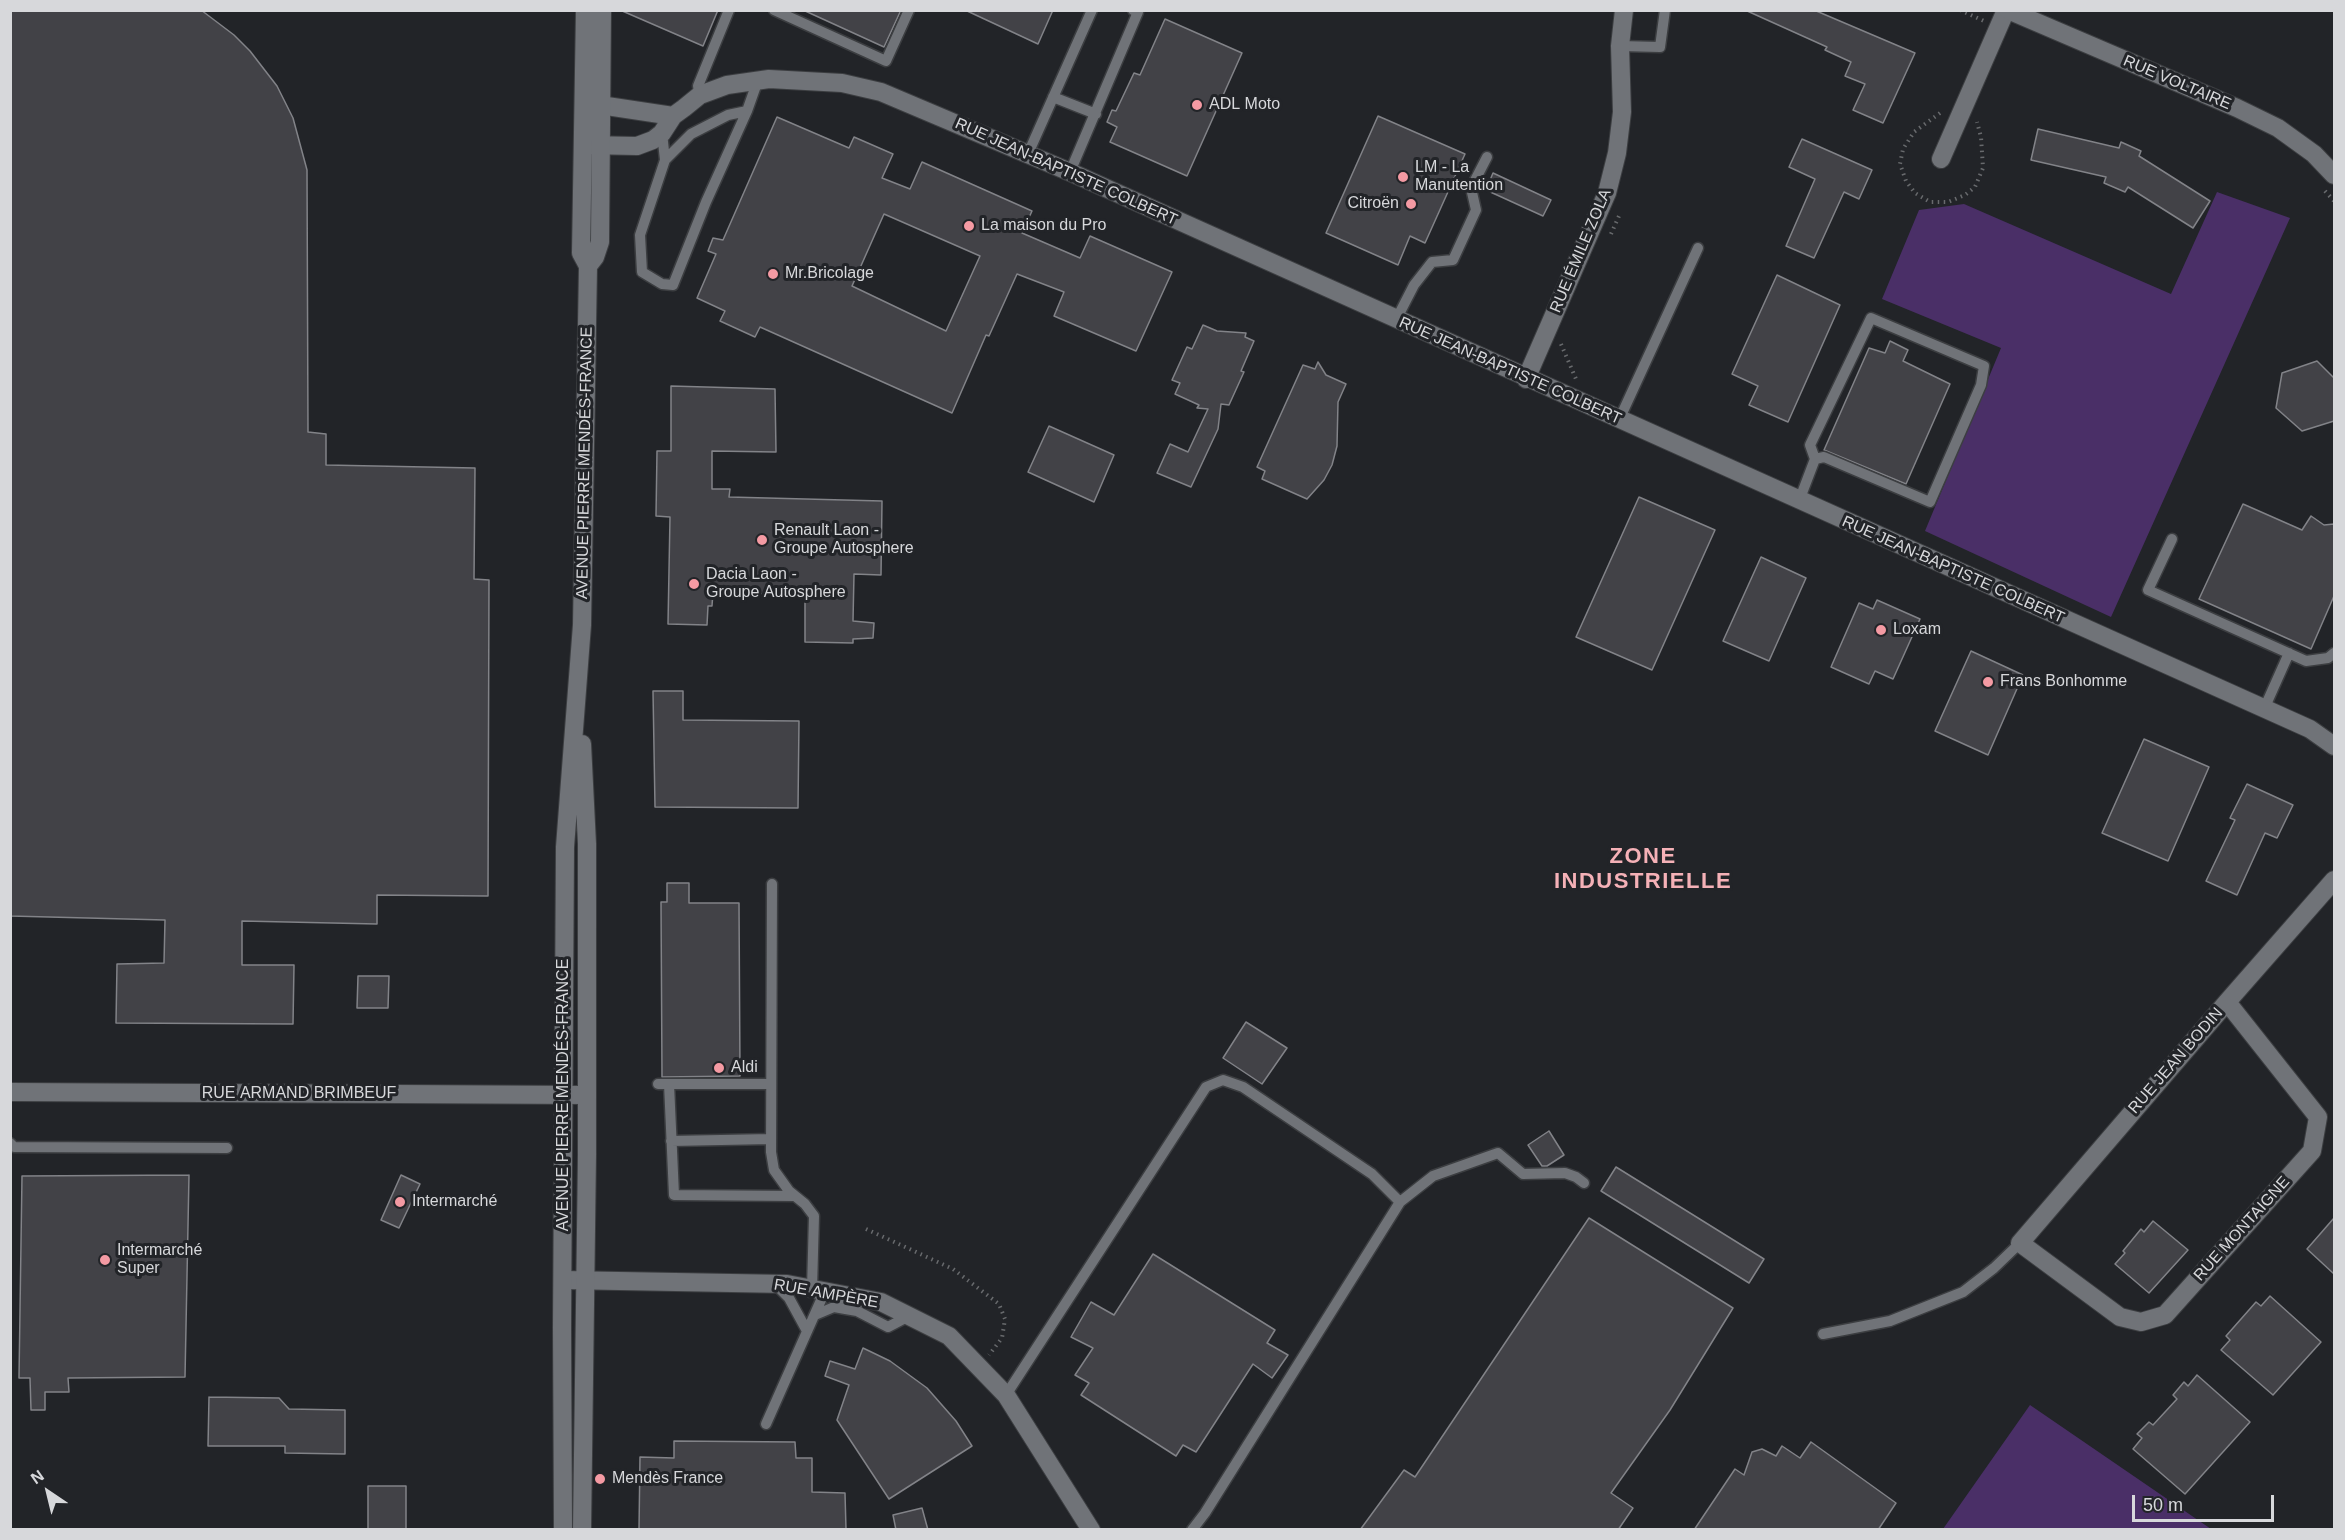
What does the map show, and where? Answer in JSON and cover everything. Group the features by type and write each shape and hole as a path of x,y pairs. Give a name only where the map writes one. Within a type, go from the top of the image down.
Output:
{"street":[{"name":"AVENUE PIERRE MENDÉS-FRANCE","path":"585,10 592,105 602,145 600,242 595,257 588,266"},
{"name":"AVENUE PIERRE MENDÉS-FRANCE","path":"563,1530 565,847 582,625 588,266 581,254 583,145 592,105 602,10"},
{"name":"RUE ÉMILE ZOLA","path":"1527,379 1607,193 1617,153 1622,112 1620,46 1624,10"},
{"path":"1941,159 2007,10"},
{"name":"RUE VOLTAIRE","path":"2007,10 2278,128 2314,154 2327,180"},
{"name":"RUE JEAN-BAPTISTE COLBERT","path":"583,145 637,146 653,140 662,133 674,116 700,95 727,85 758,80 842,83 881,92 1027,156 1070,172 2310,729 2334,746"},
{"path":"592,105 674,116"},
{"name":"AVENUE PIERRE MENDÉS-FRANCE","path":"578,661 588,843 582,1530"},
{"name":"RUE JEAN BODIN","path":"2020,1243 2334,880"},
{"name":"RUE MONTAIGNE","path":"2020,1243 2120,1317 2141,1322 2165,1315 2312,1151 2318,1117 2227,1002"},
{"name":"RUE ARMAND BRIMBEUF","path":"10,1092 587,1095"},
{"name":"RUE AMPÈRE","path":"563,1285 585,1281 774,1284 881,1302 949,1336 1006,1395 1091,1530"}],"lane":[{"path":"700,95 698,86 729,10"},
{"path":"774,10 886,61 909,10"},
{"path":"1027,156 1092,10"},
{"path":"1070,172 1138,12 1133,10"},
{"path":"1620,46 1660,47 1665,10"},
{"path":"662,133 665,160 640,235 642,272 662,284 673,285 758,80"},
{"path":"1053,97 1096,114"},
{"path":"665,160 692,134 728,115 747,111"},
{"path":"1396,320 1414,285 1432,262 1453,260 1476,210 1471,188 1486,157"},
{"path":"1618,420 1698,248"},
{"path":"1799,501 1815,459 1810,445 1871,318 1984,366 1981,385 1930,502 1824,458 1815,459"},
{"path":"2172,539 2148,590 2306,660 2328,658 2334,653"},
{"path":"2264,709 2289,653"},
{"path":"766,1424 814,1315 819,1290 814,1216 774,1170 771,1139 772,884"},
{"path":"1006,1395 1206,1087 1223,1080 1243,1087 1372,1174 1400,1203"},
{"path":"771,1084 664,1084 671,1141 674,1195 795,1196"},
{"path":"671,1141 771,1139"},
{"path":"10,1143 14,1147 227,1148"},
{"path":"1192,1530 1205,1513 1400,1203 1433,1176 1498,1153 1523,1174 1565,1173 1584,1183"},
{"path":"1822,1334 1890,1321 1963,1292 1994,1268 2020,1243"},
{"path":"774,1284 789,1298 807,1331"},
{"path":"814,1315 834,1307 857,1311 888,1327 909,1316"}],"path":[{"path":"1960,10 1986,22 1982,32"},
{"path":"1944,111 1914,132 1903,149 1901,157 1900,164 1906,181 1915,193 1930,202 1948,202 1965,195 1974,187 1979,178 1983,168 1983,151 1975,115"},
{"path":"2327,180 2334,201"},
{"path":"866,1229 952,1269 999,1304 1005,1319 1002,1338 979,1367"}],"shaded area":[{"path":"2217,192 2290,218 2111,617 1925,531 2001,348 1882,299 1919,210 1964,204 2171,294"},
{"path":"2030,1405 2211,1529 1943,1529"}],"building":[{"path":"10,10 201,10 234,35 250,51 277,86 293,118 307,170 308,432 326,434 326,465 475,468 474,579 489,580 488,896 377,895 377,924 242,921 242,965 294,965 293,1024 116,1023 117,964 164,963 165,920 10,916"},
{"path":"620,10 718,10 703,46"},
{"path":"803,10 901,10 884,47"},
{"path":"965,10 1053,10 1038,44"},
{"path":"1745,10 1814,10 1915,53 1883,123 1853,110 1865,84 1845,76 1851,62 1825,50 1827,47"},
{"path":"1165,19 1242,53 1187,176 1110,142 1117,127 1107,122 1112,110 1116,111 1134,73 1140,75"},
{"name":"LM - La Manutention","path":"1378,116 1465,154 1425,243 1410,236 1398,265 1326,233"},
{"path":"777,117 849,148 854,137 893,154 882,178 910,189 922,162 1032,211 1022,233 1080,258 1090,236 1172,272 1136,351 1054,316 1064,292 1017,274 989,336 986,335 952,413 760,327 755,337 720,321 725,311 697,298 716,254 708,251 713,238 723,240","holes":["884,214 980,256 946,331 852,286"]},
{"path":"2038,129 2119,148 2121,142 2141,151 2139,156 2210,201 2193,228 2128,187 2125,192 2104,183 2106,177 2031,160"},
{"path":"1802,139 1872,170 1859,199 1844,192 1814,258 1786,246 1815,179 1789,167"},
{"path":"1493,173 1551,200 1543,216 1486,190"},
{"path":"1777,275 1840,305 1788,422 1749,405 1758,386 1732,374"},
{"path":"1203,325 1217,331 1246,333 1245,337 1254,341 1241,371 1244,372 1229,405 1221,404 1218,429 1191,487 1157,473 1170,444 1188,452 1208,409 1197,408 1199,405 1175,394 1180,383 1172,380 1187,347 1192,349"},
{"path":"1890,341 1908,350 1903,361 1950,384 1906,484 1824,450 1869,348 1885,353"},
{"path":"2317,361 2334,378 2334,421 2302,431 2276,408 2282,373"},
{"path":"1318,362 1326,375 1346,384 1338,402 1337,446 1332,465 1324,480 1307,499 1262,479 1265,471 1257,467 1303,365 1315,369"},
{"path":"671,386 775,389 776,452 712,451 712,489 730,489 729,497 882,501 881,575 854,574 853,621 874,623 873,638 853,639 853,643 805,642 805,595 713,592 712,606 708,606 707,625 668,624 670,517 656,516 657,451 671,451"},
{"path":"1049,426 1114,455 1094,502 1028,472"},
{"path":"1639,497 1715,530 1652,670 1576,637"},
{"path":"2243,504 2302,530 2311,516 2324,525 2334,524 2334,596 2311,649 2199,599"},
{"path":"1761,557 1806,578 1769,661 1723,641"},
{"path":"1877,600 1920,619 1893,679 1875,671 1869,684 1831,667 1859,603 1873,609"},
{"path":"1971,651 2023,675 1988,755 1935,731"},
{"path":"653,691 683,691 683,720 799,721 798,808 655,807"},
{"path":"2144,739 2209,767 2168,861 2102,833"},
{"path":"2247,784 2293,805 2277,838 2265,833 2237,895 2206,881 2235,820 2230,818"},
{"path":"667,883 689,883 689,903 739,903 740,1076 662,1077 661,902 667,902"},
{"path":"358,976 389,976 388,1008 357,1008"},
{"path":"1246,1022 1287,1048 1262,1084 1223,1058"},
{"path":"1549,1131 1564,1155 1547,1166 1542,1166 1528,1145"},
{"path":"1616,1167 1764,1259 1749,1283 1601,1191"},
{"path":"189,1175 185,1377 68,1378 69,1392 45,1392 45,1410 31,1410 30,1378 19,1378 22,1176"},
{"path":"401,1175 420,1184 399,1228 381,1220"},
{"path":"1589,1218 1733,1308 1670,1410 1611,1493 1633,1508 1618,1530 1360,1530 1404,1470 1415,1477"},
{"path":"2334,1218 2334,1274 2307,1249"},
{"path":"2153,1221 2188,1250 2149,1293 2115,1264 2141,1229 2144,1232"},
{"path":"1153,1254 1275,1330 1267,1343 1288,1355 1272,1378 1253,1364 1196,1452 1183,1445 1176,1456 1081,1395 1089,1383 1075,1375 1093,1348 1071,1337 1091,1302 1114,1315"},
{"path":"2270,1296 2321,1342 2273,1395 2221,1350 2230,1340 2226,1336 2256,1302 2261,1306"},
{"path":"863,1348 890,1361 927,1388 956,1421 972,1446 889,1499 837,1420 849,1385 825,1376 830,1361 855,1369"},
{"path":"2197,1375 2250,1422 2185,1494 2133,1449 2142,1438 2137,1434 2149,1422 2153,1425 2177,1399 2173,1395 2184,1382 2188,1386"},
{"path":"209,1397 279,1398 289,1409 345,1410 345,1454 285,1453 285,1446 208,1446"},
{"path":"674,1441 795,1442 796,1458 812,1458 812,1492 845,1493 846,1529 639,1530 640,1457 674,1458"},
{"path":"1811,1442 1896,1503 1878,1530 1694,1530 1735,1469 1744,1475 1752,1452 1762,1449 1776,1456 1782,1446 1800,1458"},
{"path":"368,1486 406,1486 406,1530 368,1530"},
{"path":"922,1508 928,1530 896,1530 893,1515"}],"place":[{"name":"ADL Moto","path":"1197,105"},
{"name":"LM - La Manutention","path":"1403,177"},
{"name":"Citroën","path":"1411,204"},
{"name":"La maison du Pro","path":"969,226"},
{"name":"Mr.Bricolage","path":"773,274"},
{"name":"Renault Laon - Groupe Autosphere","path":"762,540"},
{"name":"Dacia Laon - Groupe Autosphere","path":"694,584"},
{"name":"Loxam","path":"1881,630"},
{"name":"Frans Bonhomme","path":"1988,682"},
{"name":"Aldi","path":"719,1068"},
{"name":"Intermarché","path":"400,1202"},
{"name":"Intermarché Super","path":"105,1260"},
{"name":"Mendès France","path":"600,1479"}],"district":[{"name":"ZONE INDUSTRIELLE","path":"1643,870"}]}
